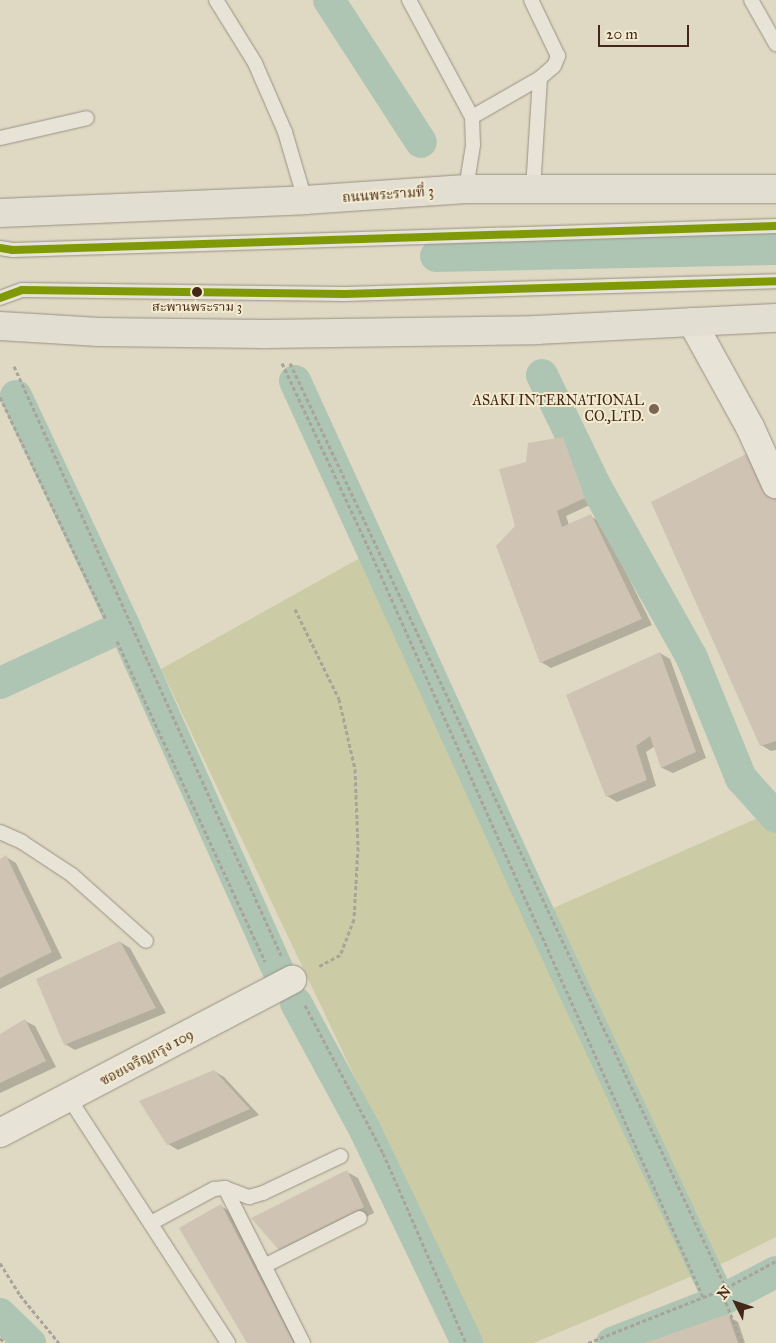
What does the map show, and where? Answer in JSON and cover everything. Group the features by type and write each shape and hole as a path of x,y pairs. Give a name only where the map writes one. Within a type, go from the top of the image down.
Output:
{"main road":[{"name":"ถนนพระรามที่ 3","path":"0,213 305,200 466,190 776,189"},
{"path":"0,326 99,332 265,334 536,330 776,318"}],"street":[{"path":"692,322 750,427 776,484"},
{"name":"ซอยเจริญกรุง 109","path":"0,1133 287,984"}],"lane":[{"path":"216,0 255,63 281,123 305,200"},
{"path":"409,0 472,117 473,145 466,190"},
{"path":"472,117 540,78 554,66 558,56 531,0"},
{"path":"751,0 776,44"},
{"path":"533,189 540,78"},
{"path":"0,138 87,118"},
{"path":"0,248 13,250 776,226"},
{"path":"0,298 22,290 345,294 776,281"},
{"path":"0,832 22,842 72,875 146,941"},
{"path":"69,1098 228,1343"},
{"path":"151,1223 214,1189 225,1188 242,1195 256,1195 341,1156"},
{"path":"225,1188 303,1343"},
{"path":"264,1266 360,1218"}],"path":[{"path":"281,360 374,560 703,1297"},
{"path":"289,360 726,1288"},
{"path":"14,366 287,984 383,1153 466,1343"},
{"path":"0,397 106,619"},
{"path":"287,984 340,954 354,918 358,847 355,769 339,699 296,609"},
{"path":"117,641 271,974 287,984"},
{"path":"588,1343 726,1288 776,1261"},
{"path":"0,1263 20,1295 59,1343"},
{"path":"721,1290 742,1343"},
{"path":"0,1338 5,1343"}],"green space":[{"path":"376,549 542,913 776,810 776,1237 730,1260 534,1343 481,1343 161,669"}],"building":[{"path":"563,437 585,498 557,511 562,527 591,514 642,619 540,663 496,546 515,526 499,469 526,462 528,443"},
{"path":"752,451 776,501 776,741 760,746 651,502"},
{"path":"660,652 696,752 661,768 650,736 636,746 647,780 606,797 566,695"},
{"path":"6,855 52,952 0,978 0,859"},
{"path":"120,941 156,1008 64,1045 36,979"},
{"path":"25,1019 46,1061 0,1083 0,1034"},
{"path":"214,1070 250,1109 167,1145 139,1101"},
{"path":"347,1170 364,1207 279,1250 251,1218"},
{"path":"221,1204 294,1343 247,1343 179,1228"},
{"path":"728,1314 738,1343 645,1343"}],"waterway":[{"path":"329,0 421,142"},
{"path":"436,256 776,249"},
{"path":"542,375 595,485 692,658 741,778 776,817"},
{"path":"295,381 541,919 720,1301"},
{"path":"16,396 124,626 278,971"},
{"path":"0,683 124,626"},
{"path":"296,1003 365,1130 467,1343"},
{"path":"612,1343 720,1301 776,1272"},
{"path":"0,1314 30,1343"}],"transit line":[{"path":"0,248 13,250 776,226"},
{"path":"0,298 22,290 345,294 776,281"}],"place":[{"name":"สะพานพระราม 3","path":"197,292"},
{"name":"ASAKI INTERNATIONAL CO.,LTD.","path":"654,409"}]}
